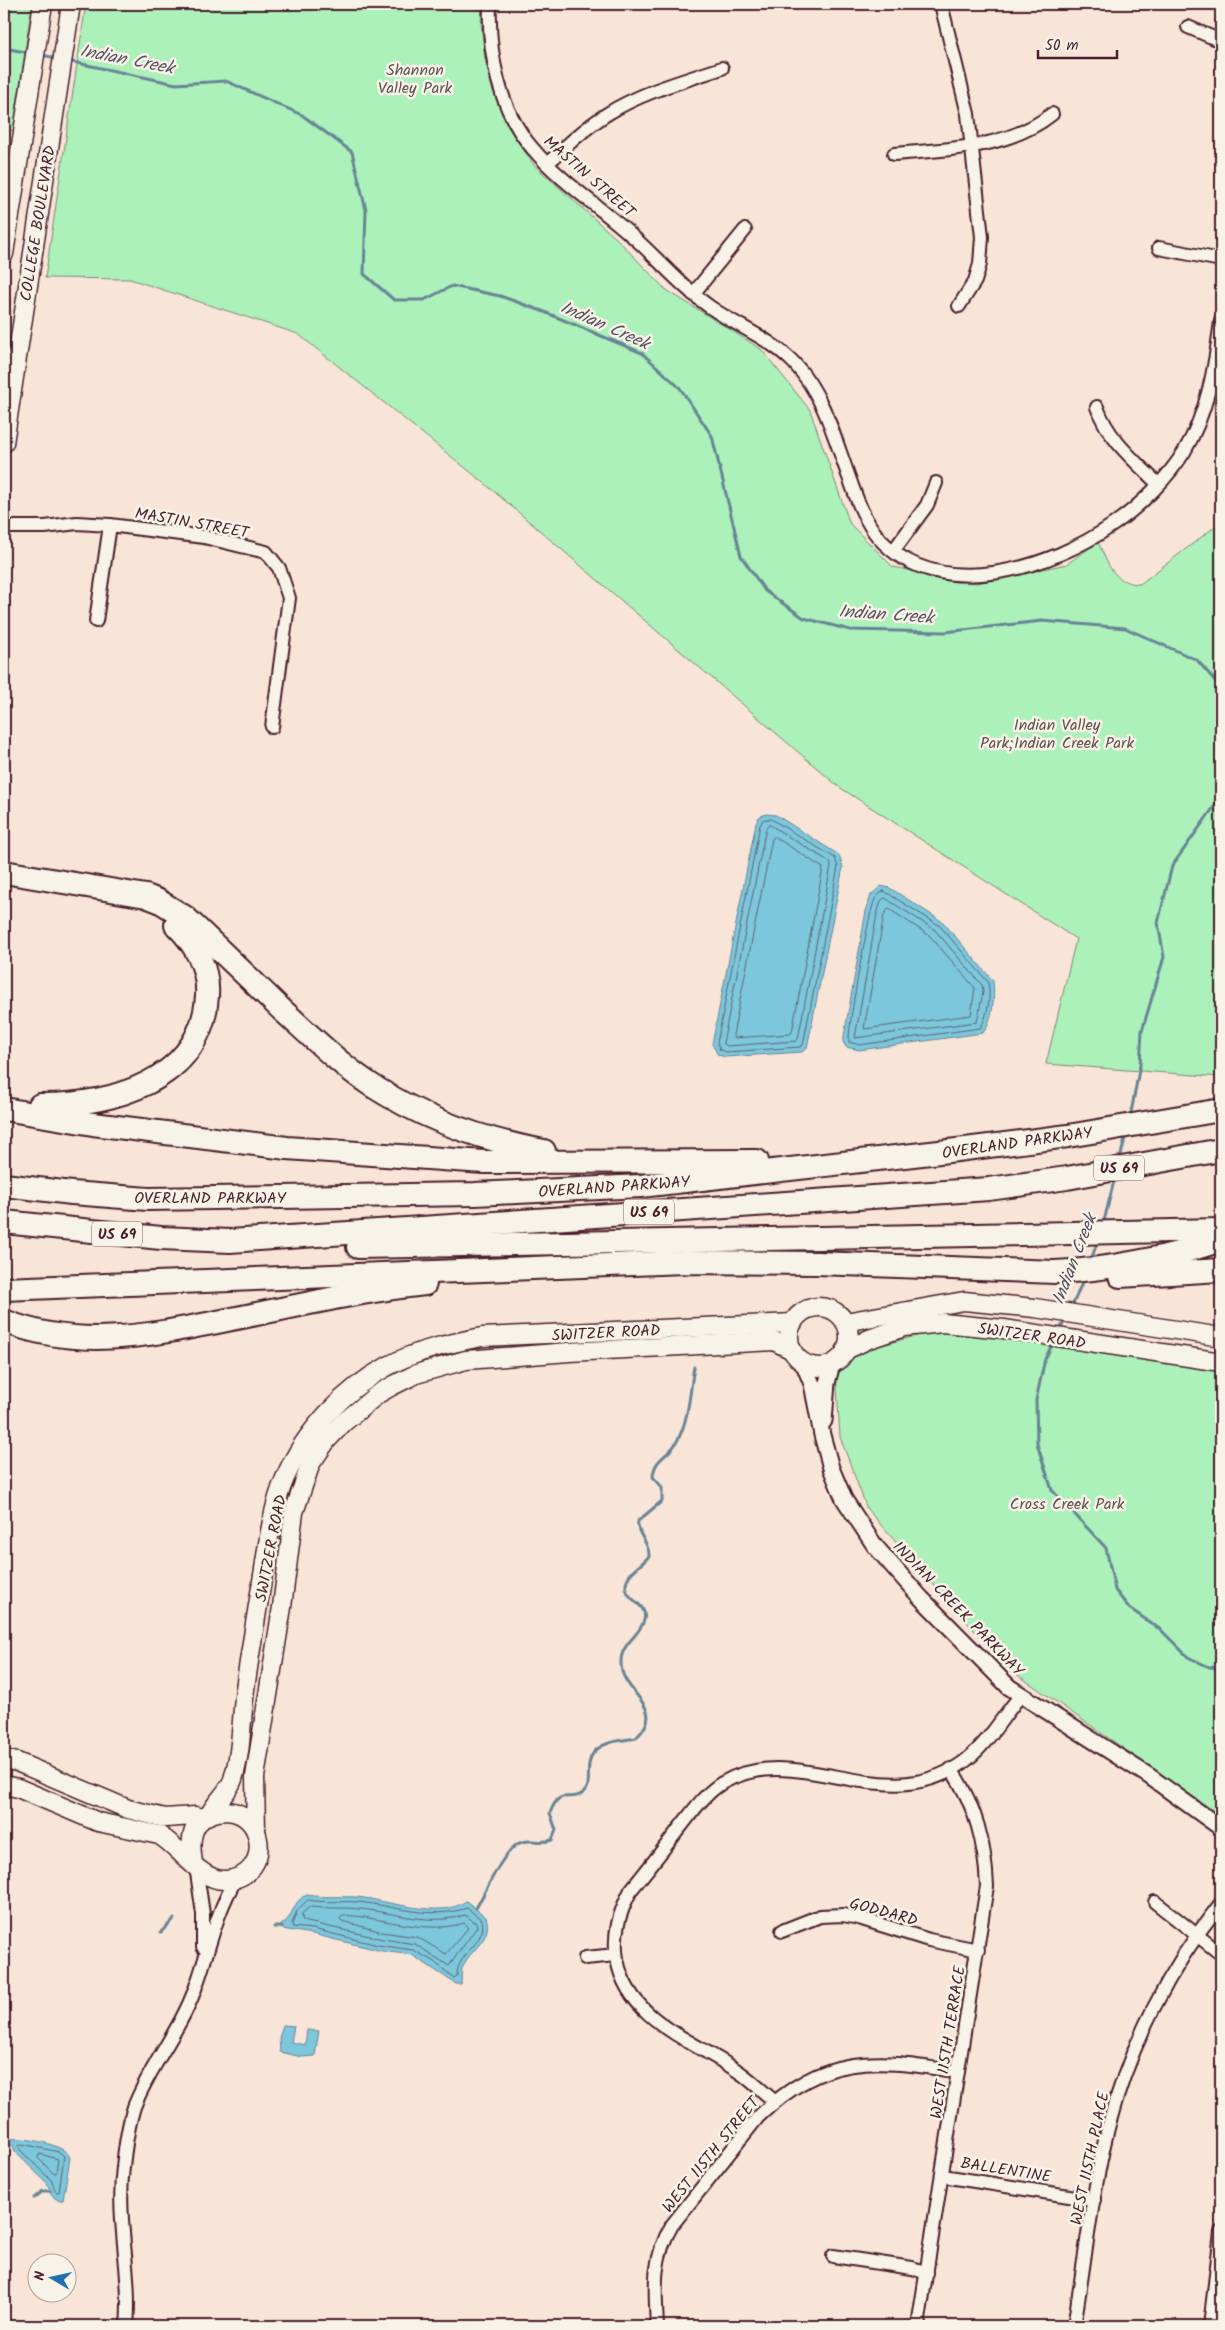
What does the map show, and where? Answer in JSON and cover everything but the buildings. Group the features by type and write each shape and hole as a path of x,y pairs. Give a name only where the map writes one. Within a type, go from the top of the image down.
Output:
{"highway":[{"path":"4,872 132,893 159,901 185,917 326,1050 370,1084 445,1124 505,1144 596,1161"},
{"path":"4,886 28,887 129,904 158,913 171,921 190,941 203,967 208,993 207,1005 200,1029 188,1050 171,1068 146,1084 117,1096 87,1103 41,1106 4,1104"},
{"path":"4,1109 93,1124 287,1148 484,1162 866,1161"},
{"name":"OVERLAND PARKWAY","path":"4,1185 148,1199 475,1194 641,1186 1068,1136 1221,1110"},
{"name":"OVERLAND PARKWAY","path":"4,1222 161,1238 230,1241 988,1189 1067,1178 1221,1150"},
{"path":"230,1241 322,1247 1221,1230"},
{"path":"4,1288 665,1262 752,1262 1018,1269 1055,1272 1077,1271 1099,1277 1148,1259 1221,1240"},
{"path":"4,1321 57,1336 100,1339 157,1334 361,1294 472,1280 496,1269"},
{"path":"1114,1271 1221,1270"}],"main road":[{"name":"COLLEGE BOULEVARD","path":"4,443 71,4"},
{"name":"COLLEGE BOULEVARD","path":"4,254 42,12"},
{"name":"SWITZER ROAD","path":"845,1322 964,1301 1035,1308 1221,1337"},
{"path":"798,1356 790,1341 793,1323 805,1310 823,1307 840,1315 845,1322 849,1331 846,1350"},
{"name":"SWITZER ROAD","path":"206,1816 232,1782 236,1768 245,1690 275,1508 284,1479 297,1453 337,1417 370,1377 388,1366 420,1353 462,1341 482,1338 793,1323"},
{"name":"SWITZER ROAD","path":"256,1830 256,1777 282,1607 290,1533 298,1495 311,1463 337,1417 416,1374 466,1360 569,1352 774,1341 812,1366 822,1367 832,1364 846,1350 869,1338 904,1327 943,1323 1020,1332 1221,1362"},
{"path":"569,1333 569,1352"},
{"path":"245,1690 269,1693"},
{"path":"10,1760 128,1809 165,1818 206,1816 228,1811 240,1814 256,1830 259,1842 258,1854 254,1865 236,1879 214,1879 204,1874 167,1839 159,1835 98,1822 7,1786 10,1760"},
{"path":"195,1864 191,1839 206,1816"}],"street":[{"name":"MASTIN STREET","path":"490,4 489,24 493,59 501,90 511,115 524,136 547,164 638,240 673,277 693,294 710,308 774,346 802,372 820,401 865,516 880,539 894,550 916,565 943,574 964,575 1012,568 1060,554 1088,541 1133,510 1158,484"},
{"path":"941,4 964,92 972,146 982,250 975,281 959,306"},
{"path":"1188,27 1221,41"},
{"path":"547,164 586,130 628,102 662,88 722,68"},
{"path":"894,154 996,142 1023,133 1052,114"},
{"path":"693,294 745,230"},
{"path":"1159,248 1221,260"},
{"path":"1098,407 1102,420 1115,441 1158,484 1180,457 1205,405 1218,363 1221,321"},
{"path":"894,550 927,505 936,483"},
{"name":"MASTIN STREET","path":"4,527 44,527 77,523 110,525 204,537 266,552 279,568 289,598 272,727"},
{"name":"MASTIN STREET","path":"96,621 110,525"},
{"name":"INDIAN CREEK PARKWAY","path":"798,1356 812,1384 831,1468 844,1499 875,1546 985,1664 1021,1695 1150,1776 1221,1828"},
{"name":"INDIAN CREEK PARKWAY","path":"822,1435 827,1383 832,1364"},
{"name":"WEST 115TH STREET","path":"657,2326 655,2272 665,2237 758,2117 774,2101 742,2074 657,2022 642,2009 629,1993 620,1975 615,1936 618,1919 631,1890 697,1807 721,1784 751,1771 766,1769 784,1769 881,1785 904,1784 924,1780 962,1763 984,1744 1021,1695"},
{"name":"WEST 115TH TERRACE","path":"918,2326 987,1886 985,1859 973,1809 962,1786 950,1770"},
{"path":"195,1864 203,1914 204,1957"},
{"path":"127,2326 129,2295 121,2230 120,2200 122,2168 134,2107 195,1990 224,1898 236,1879"},
{"path":"1155,1902 1221,1954"},
{"name":"WEST 115TH PLACE","path":"1074,2326 1094,2200 1108,2128 1124,2078 1158,2001 1198,1934 1221,1903"},
{"name":"GODDARD","path":"782,1931 814,1918 843,1915 859,1918 929,1940 978,1950"},
{"path":"586,1958 616,1954"},
{"path":"774,2101 807,2080 831,2070 856,2064 904,2063 958,2072"},
{"name":"BALLENTINE","path":"943,2176 1094,2200"},
{"path":"1210,2326 1221,2232"},
{"path":"833,2256 912,2268 927,2274"}],"green space":[{"path":"4,4 32,4 13,131 4,129"},
{"name":"Indian Valley Park;Indian Creek Park","path":"86,4 482,4 481,24 485,59 492,88 506,124 534,165 617,239 665,289 761,349 810,410 850,524 893,567 976,583 1067,564 1098,542 1109,565 1117,576 1131,583 1140,584 1221,522 1221,1077 1046,1064 1076,939 839,787 483,482 298,334 130,279 45,278"},
{"name":"Cross Creek Park","path":"948,1327 1221,1370 1221,1816 1009,1669 867,1509 840,1437 836,1370 861,1351"}],"water":[{"path":"766,814 776,815 839,855 843,867 807,1048 802,1052 726,1057 718,1055 712,1044 756,823 759,817"},
{"path":"881,886 890,888 943,922 993,981 992,1008 989,1021 983,1033 859,1050 846,1047 843,1042 866,911 871,895"},
{"path":"307,1895 357,1897 429,1909 443,1909 466,1901 486,1917 487,1931 463,1966 461,1984 456,1984 412,1955 382,1951 312,1934 282,1929 281,1925 288,1918 298,1901"},
{"path":"283,2025 294,2026 291,2042 305,2045 307,2030 319,2031 315,2056 302,2057 280,2052 279,2038"},
{"path":"10,2139 44,2142 67,2153 70,2158 63,2200 58,2200 52,2196 47,2183 15,2152 8,2142"}],"waterway":[{"name":"Indian Creek","path":"4,48 30,53"},
{"name":"Indian Creek","path":"41,55 57,58"},
{"name":"Indian Creek","path":"68,61 176,84 226,81 302,115 352,152 366,210 364,274 394,300 424,300 452,286 500,296 542,311 642,353 680,388 712,436 741,556 765,591 804,618 850,630 945,632 1042,621 1125,628 1197,660 1217,683 1221,696"},
{"name":"Indian Creek","path":"1130,1118 1140,1065 1142,1031 1164,957 1158,923 1172,866 1221,797"},
{"name":"Indian Creek","path":"1120,1159 1126,1134"},
{"name":"Indian Creek","path":"1103,1225 1115,1177"},
{"name":"Indian Creek","path":"1091,1260 1098,1240"},
{"name":"Indian Creek","path":"1071,1309 1084,1278"},
{"name":"Indian Creek","path":"1059,1331 1066,1319"},
{"name":"Indian Creek","path":"1053,1343 1045,1359 1036,1400 1037,1444 1052,1490 1106,1548 1115,1590 1129,1608 1161,1630 1188,1657 1209,1667 1221,1668"},
{"path":"476,1908 502,1861 515,1846 526,1841 545,1842 552,1840 556,1830 550,1813 561,1797 578,1796 587,1789 588,1769 593,1754 599,1748 609,1743 636,1738 645,1727 648,1717 646,1708 628,1683 623,1673 621,1662 624,1650 639,1631 644,1620 643,1610 628,1593 626,1583 630,1574 649,1556 649,1551 639,1530 638,1521 662,1501 662,1487 653,1477 654,1471 659,1462 673,1448 684,1426 694,1367"},
{"path":"161,1932 174,1919"},
{"path":"274,1927 282,1927"},
{"path":"4,2137 8,2140"},
{"path":"34,2198 43,2191 50,2191"}],"park label":[{"name":"Shannon Valley Park","path":"415,78"}]}
